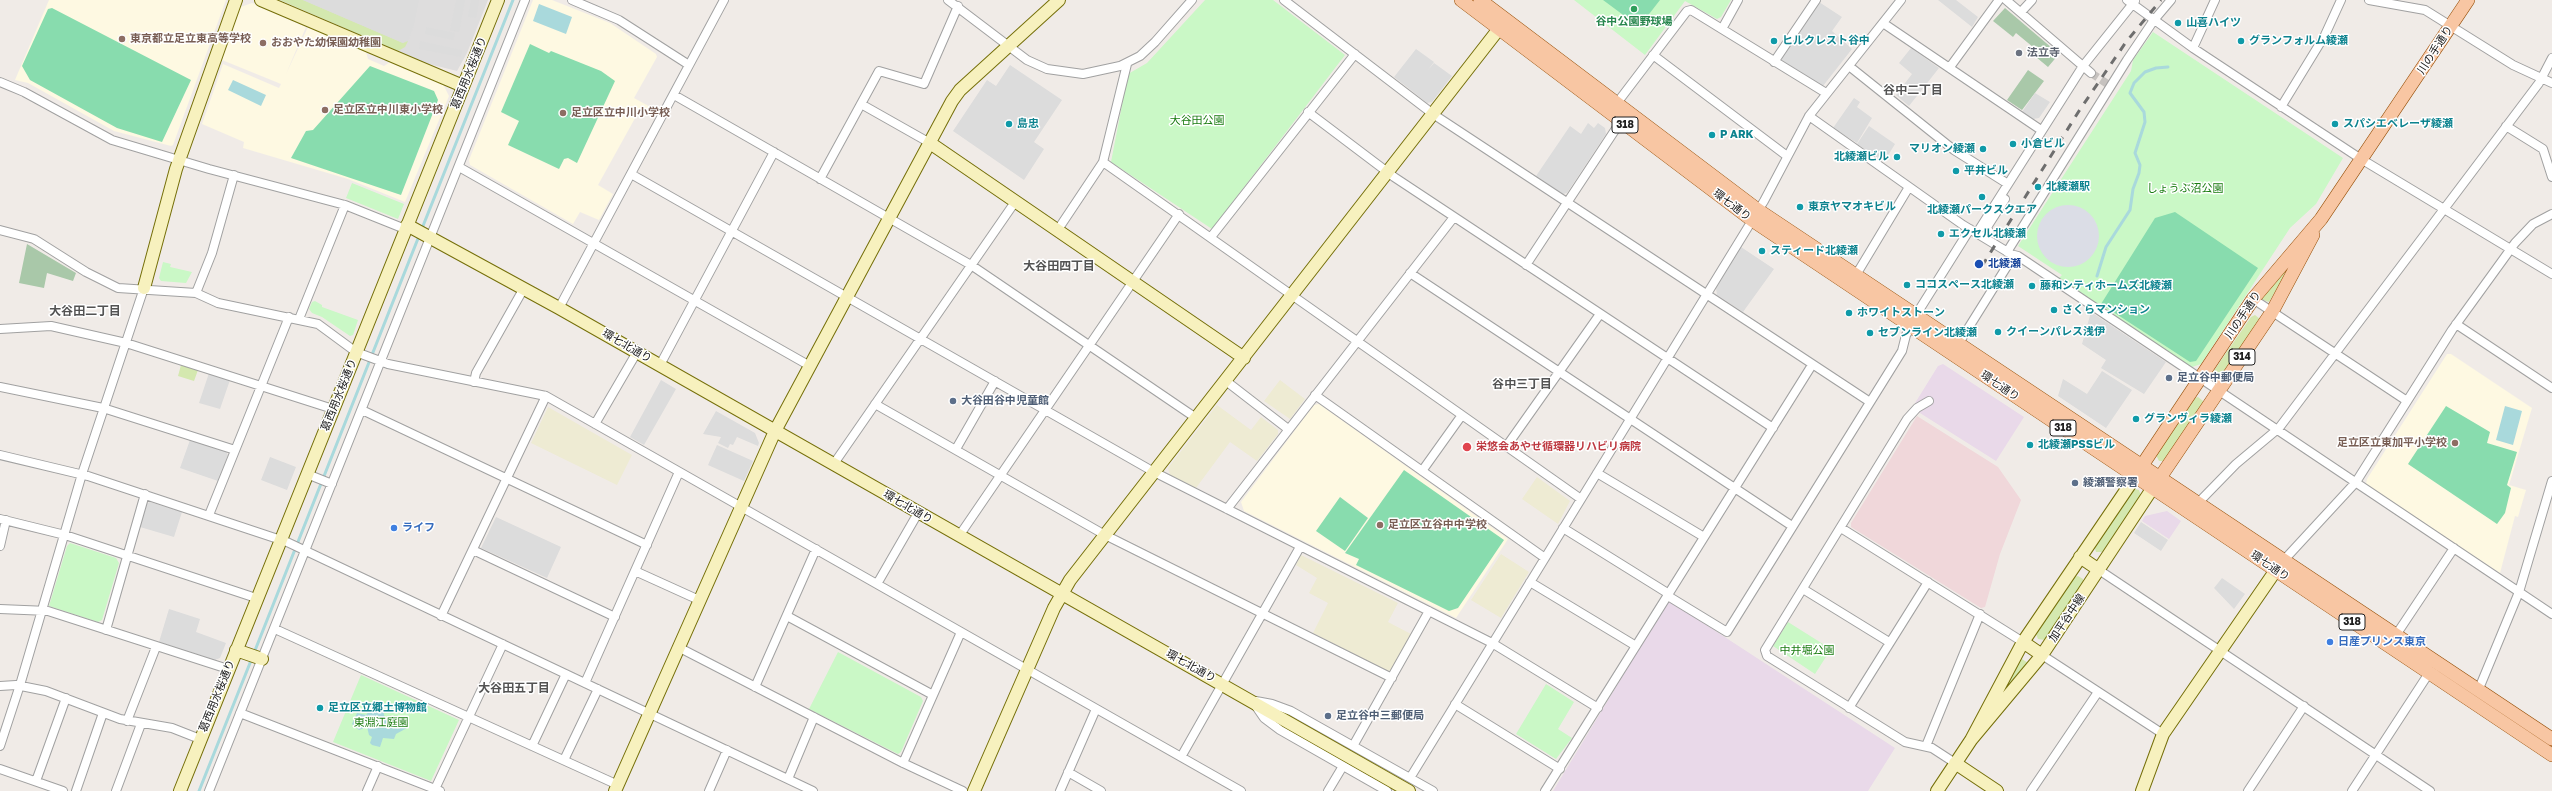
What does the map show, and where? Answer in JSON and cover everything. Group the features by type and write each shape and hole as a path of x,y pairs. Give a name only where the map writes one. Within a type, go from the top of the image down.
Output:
{"main road":[{"name":"環七通り","path":"1461,0 1503,24 1617,103 1755,215 1856,275 1913,321 1959,344 2138,472"},
{"name":"環七通り","path":"1480,0 1503,24 1621,121 1755,215 2156,484 2276,570 2552,755"},
{"name":"川の手通り","path":"2156,484 2272,312 2321,219 2468,0"},
{"name":"川の手通り","path":"2138,472 2253,299 2321,219"},
{"name":"環七通り","path":"2156,484 2197,504 2284,560 2552,739"}],"street":[{"path":"0,746 20,685 82,474 144,288 180,159 236,0"},
{"path":"261,0 463,86"},
{"name":"葛西用水桜通り","path":"180,791 228,669 240,651 256,598 284,541 310,475 333,409 362,354 463,86 498,0"},
{"path":"209,791 275,629 330,483 362,410 378,361 429,235 459,167 525,0"},
{"path":"572,0 619,20 689,65"},
{"path":"559,308 724,0"},
{"path":"948,0 958,6 1027,60 1047,69 1066,73 1100,72 1127,64 1140,56 1155,42 1192,0"},
{"path":"275,629 564,760 617,788 678,647 775,431 956,95 1059,0"},
{"path":"1284,0 1433,114 1870,402"},
{"path":"1722,29 1738,0"},
{"path":"1774,62 1816,0"},
{"path":"1410,778 1755,215 1809,116 1901,0"},
{"path":"1950,66 1999,0"},
{"path":"2006,0 2087,69"},
{"path":"2020,12 2032,0"},
{"path":"1959,344 2010,254 2111,86 2154,20 2171,0"},
{"path":"2193,48 2215,0"},
{"path":"2281,107 2325,35 2341,0"},
{"path":"2369,0 2424,10 2513,66 2552,83"},
{"path":"1989,232 1987,227 2131,1 2154,20 2193,48 2361,159 2552,274"},
{"path":"820,179 879,70 924,84 958,6"},
{"path":"1617,103 1687,10 1691,10 1826,93"},
{"path":"1883,23 1950,66 2041,130"},
{"path":"974,791 1061,594 1105,535 1503,24"},
{"path":"1211,237 1355,54"},
{"path":"1653,55 1787,156"},
{"path":"2197,504 2236,464 2277,430 2542,78 2552,58"},
{"path":"1057,231 1103,162 1127,64"},
{"path":"1849,66 1954,150 2008,184"},
{"path":"1563,528 1727,632 1902,351 1906,335 1913,321 1973,231 2008,184 2041,130 2087,69"},
{"path":"0,82 24,92 112,140 234,175 345,204 409,227"},
{"path":"674,95 971,265 1196,418"},
{"path":"861,104 930,144 1244,358"},
{"path":"1308,112 1388,172 1454,217 1773,428"},
{"path":"1809,116 1973,231 2086,300 2200,380 2356,482 2552,614"},
{"path":"1526,265 1621,121"},
{"path":"2506,126 2543,149 2552,177"},
{"path":"660,365 774,152"},
{"path":"1103,162 1179,214 1292,296 1462,415 1506,448 1581,499"},
{"path":"459,167 810,366"},
{"path":"631,174 1154,472 1492,643 1598,708"},
{"path":"196,293 212,253 234,175"},
{"path":"1856,275 1910,187"},
{"path":"833,465 1015,202"},
{"path":"299,319 345,204"},
{"path":"959,536 1179,214"},
{"path":"2284,560 2356,482 2456,324 2512,250 2533,224 2552,214"},
{"path":"1226,509 1454,217"},
{"name":"環七北通り","path":"409,227 429,235 524,288 1409,791"},
{"path":"0,230 34,239 86,272 118,288 144,288 196,293 218,302 318,324 362,354 378,361 546,396 1241,791"},
{"path":"1410,273 1792,526"},
{"path":"474,382 476,373 524,288"},
{"path":"2253,299 2407,401"},
{"path":"1506,448 1600,314"},
{"path":"209,515 289,317"},
{"path":"2456,324 2552,388"},
{"path":"0,329 51,326 126,343 333,409"},
{"path":"595,424 637,352"},
{"path":"1545,791 1704,537 1736,489 1812,365"},
{"path":"956,449 995,381"},
{"path":"1226,381 1288,429"},
{"path":"0,387 104,408 235,450"},
{"path":"1315,395 1545,558"},
{"path":"441,616 546,396"},
{"path":"1929,401 1917,408 1907,419 1765,650 1767,656 1849,708 1905,742 1932,748 1997,791"},
{"path":"875,404 1105,535 1392,678"},
{"path":"362,410 647,545"},
{"path":"1422,471 1462,415"},
{"path":"0,455 82,474 284,541 813,791"},
{"path":"585,683 679,472"},
{"path":"1597,472 1704,537"},
{"name":"加平谷中線","path":"1971,740 2023,642 2138,472"},
{"path":"310,475 330,483"},
{"path":"2478,691 2519,592 2550,499 2552,481"},
{"name":"加平谷中線","path":"1937,791 1971,740 2042,655 2156,484"},
{"path":"106,630 145,494"},
{"path":"877,584 918,513"},
{"path":"0,546 3,519 65,535 256,598"},
{"path":"1841,528 1980,614 2163,734"},
{"path":"1181,757 1221,683 1263,614 1300,547"},
{"path":"2396,636 2454,548"},
{"path":"755,687 816,549"},
{"path":"473,550 615,617"},
{"path":"2080,557 2430,791"},
{"path":"2142,791 2163,734 2219,649 2276,570"},
{"path":"635,572 699,600"},
{"path":"1530,582 1636,646"},
{"path":"1849,708 1928,582"},
{"path":"1803,589 1889,642"},
{"path":"0,609 42,610 228,669"},
{"path":"1353,746 1429,611"},
{"path":"1926,746 1980,614"},
{"path":"787,616 933,695"},
{"path":"903,763 961,632"},
{"path":"240,713 437,790 503,644"},
{"path":"127,721 156,647"},
{"path":"678,647 903,763 963,791"},
{"path":"240,651 262,659"},
{"path":"2352,791 2429,673"},
{"path":"532,746 566,674"},
{"path":"0,686 20,685 66,698 127,721 172,728 200,739"},
{"path":"564,760 598,689"},
{"path":"2031,791 2098,692"},
{"path":"36,781 66,698"},
{"path":"1252,701 1272,704 1291,711 1432,791"},
{"path":"1252,701 1264,718 1280,730 1387,791"},
{"path":"1455,704 1560,769"},
{"path":"2248,791 2304,706"},
{"path":"1060,791 1096,709"},
{"path":"76,791 103,713"},
{"path":"788,779 814,717"},
{"path":"116,791 141,724"},
{"path":"709,791 726,750"},
{"path":"367,791 378,766"},
{"path":"1328,791 1343,766"},
{"path":"0,769 63,791"},
{"path":"1068,772 1101,791"},
{"path":"1223,791 1228,783"}],"shaded area":[{"name":"東京都立足立東高等学校","path":"49,0 226,0 173,145 171,146 114,131 28,83 15,80"},
{"path":"280,0 488,0 467,53 457,71 425,63"},
{"path":"303,0 419,0 414,25 408,41 403,43"},
{"path":"456,0 465,0 459,32 450,30"},
{"path":"471,0 479,0 476,18 468,17"},
{"name":"足立区立中川小学校","path":"533,0 552,0 610,23 656,54 657,57 634,98 654,109 650,116 639,111 598,185 613,194 599,220 580,212 573,224 470,165 469,160"},
{"path":"1938,0 1956,0 1978,17 1972,27"},
{"path":"1819,2 1842,17 1832,31 1852,49 1823,86 1780,59"},
{"name":"足立区立中川東小学校","path":"252,3 306,27 286,74 308,27 366,52 368,59 384,66 390,62 443,84 449,96 405,202 348,179 243,148 244,142 202,124 223,64 279,88 281,84 222,60 238,8"},
{"path":"426,27 455,33 453,40 425,34"},
{"path":"420,41 462,50 461,57 419,49"},
{"path":"1911,48 1939,68 1909,106 1896,95 1912,74 1899,63"},
{"path":"1416,49 1434,62 1428,70 1434,63 1452,76 1432,102 1427,103 1394,77"},
{"name":"島忠","path":"1010,65 1062,100 1034,142 1044,149 1024,180 953,131 987,80 996,86"},
{"path":"2035,93 2050,102 2039,118 2033,119 2022,112"},
{"path":"1854,98 1860,102 1857,107 1872,118 1857,143 1833,128"},
{"path":"1588,123 1594,128 1598,123 1605,128 1606,134 1567,193 1563,194 1536,176 1570,126 1581,134"},
{"path":"1869,126 1895,144 1884,162 1857,144"},
{"path":"2062,205 2074,205 2090,214 2097,224 2099,236 2097,248 2090,258 2074,267 2062,267 2051,262 2042,253 2037,242 2037,230 2042,219 2051,210"},
{"path":"1741,247 1774,269 1743,312 1717,295 1716,288"},
{"path":"2091,312 2166,362 2144,394 2101,368 2106,360 2082,344"},
{"name":"足立区立東加平小学校","path":"2447,354 2451,354 2532,408 2509,485 2526,490 2518,517 2515,516 2500,573 2366,484 2367,479"},
{"path":"1943,364 2024,417 1996,461 1912,408 1938,366"},
{"path":"2102,371 2132,390 2106,428 2058,396 2063,379 2087,394"},
{"path":"209,373 230,380 220,409 199,403"},
{"path":"661,380 676,389 644,445 630,437"},
{"path":"1280,380 1305,399 1290,419 1264,401"},
{"name":"足立区立谷中中学校","path":"1319,404 1508,539 1456,618 1244,511 1241,502 1314,405"},
{"path":"1217,405 1251,430 1261,417 1278,430 1278,434 1257,461 1230,442 1196,488 1170,475 1168,468"},
{"path":"548,407 632,455 617,485 531,443"},
{"path":"716,411 755,433 759,443 758,446 737,437 733,445 730,444 728,448 718,443 721,437 703,434"},
{"path":"1917,416 1998,467 2021,500 2000,554 1985,607 1981,608 1851,527 1851,523"},
{"path":"190,440 225,450 228,455 218,481 180,468"},
{"path":"717,445 753,461 744,481 708,465"},
{"path":"270,457 296,467 287,490 261,480"},
{"path":"1537,477 1570,501 1558,524 1522,499"},
{"path":"150,502 182,512 174,537 140,527 146,504"},
{"path":"2167,511 2181,521 2169,539 2142,521 2145,516"},
{"path":"496,517 561,547 547,578 481,548"},
{"path":"2141,522 2168,540 2161,551 2134,533"},
{"path":"1501,554 1529,572 1501,618 1471,600"},
{"path":"1301,555 1398,603 1388,622 1411,634 1391,670 1388,671 1313,633 1328,603 1309,593 1317,578 1296,565"},
{"path":"2222,578 2245,594 2234,609 2214,588"},
{"path":"1671,602 1895,748 1868,791 1553,791 1667,603"},
{"path":"169,609 200,619 196,632 226,643 220,658 215,660 159,642"}],"green space":[{"path":"280,0 303,0 403,43 408,38 408,41 405,47 398,51"},
{"name":"大谷田公園","path":"1205,0 1273,0 1345,55 1212,229 1111,162 1128,74 1147,63"},
{"path":"1574,0 1731,0 1721,17 1717,19 1685,1 1645,55"},
{"name":"谷中公園野球場","path":"1603,0 1660,0 1646,18 1640,21 1630,20"},
{"path":"52,8 191,80 162,142 117,128 30,80 22,66 48,9"},
{"path":"2005,8 2059,54 2048,67 2036,57 2039,52 2016,33 2013,37 1993,21"},
{"name":"しょうぶ沼公園","path":"2153,32 2343,158 2316,204 2290,228 2201,364 2189,368 2058,279 2062,275 2018,246 2131,71 2133,60"},
{"path":"530,44 549,53 551,51 601,71 615,81 577,163 568,158 564,159 559,169 508,145 519,121 501,112"},
{"path":"370,66 434,91 438,100 401,195 291,158 306,131 313,130"},
{"path":"2028,70 2044,81 2022,110 2007,100"},
{"path":"352,183 404,204 398,219 346,198"},
{"path":"2175,212 2258,268 2196,361 2190,362 2101,304 2155,218"},
{"path":"27,244 76,273 73,281 47,273 44,288 19,283"},
{"path":"2301,247 2269,302 2260,299"},
{"path":"163,262 171,264 170,267 192,272 186,283 161,281 159,278"},
{"path":"315,301 322,305 322,307 358,320 353,335 350,336 322,317 312,313 309,309 312,302"},
{"path":"2255,315 2260,319 2220,381 2213,381 2211,375 2251,317"},
{"path":"181,365 198,370 194,381 178,376"},
{"path":"2198,397 2203,401 2203,404 2165,461 2159,461 2156,455 2195,398"},
{"path":"2446,406 2490,432 2487,443 2517,452 2507,485 2511,488 2505,513 2497,524 2408,464"},
{"path":"1404,470 1504,540 1458,608 1449,611 1356,565 1359,559 1345,553"},
{"path":"2132,490 2139,490 2141,496 2102,552 2096,552 2094,546"},
{"path":"1340,497 1368,518 1345,551 1316,531"},
{"path":"70,543 116,558 119,563 102,620 98,622 49,606 67,546"},
{"path":"2078,576 2083,579 2083,583 2045,640 2038,639 2036,634 2074,577"},
{"name":"中井堀公園","path":"1788,622 1831,649 1815,674 1773,646"},
{"path":"838,652 921,697 923,701 901,752 898,754 809,709"},
{"path":"2022,659 2028,663 1989,714 2019,660"},
{"name":"東淵江庭園","path":"361,675 459,720 431,781 333,742"},
{"path":"1546,684 1574,702 1558,729 1572,738 1556,759 1516,734"}],"water":[{"path":"539,4 572,17 566,34 533,21"},
{"path":"233,80 266,95 261,106 228,90"},
{"path":"2505,406 2522,411 2513,445 2496,440"},
{"path":"371,709 383,711 385,718 392,717 399,719 407,728 396,734 394,739 383,738 380,747 372,745 370,743 372,737 369,735 367,727 359,730 352,724 357,713 366,715"}],"waterway":[{"path":"421,231 513,0"},
{"path":"2097,276 2106,247 2130,210 2133,189 2139,173 2140,165 2135,153 2145,122 2144,112 2130,93 2134,83 2145,72 2156,68 2168,67"},
{"path":"254,653 419,236"},
{"path":"199,791 252,658"}],"tunnel":[{"path":"2091,73 2109,85"}],"railway":[{"path":"1982,266 2079,111 2126,42 2161,0"}],"place":[{"name":"谷中公園野球場","path":"1634,9"},
{"name":"山喜ハイツ","path":"2178,23"},
{"name":"東京都立足立東高等学校","path":"122,39"},
{"name":"ヒルクレスト谷中","path":"1774,41"},
{"name":"グランフォルム綾瀬","path":"2241,41"},
{"name":"おおやた幼保園幼稚園","path":"263,43"},
{"name":"法立寺","path":"2019,53"},
{"name":"足立区立中川東小学校","path":"325,110"},
{"name":"足立区立中川小学校","path":"563,113"},
{"name":"島忠","path":"1009,124"},
{"name":"スパシエベレーザ綾瀬","path":"2335,124"},
{"name":"P ARK","path":"1712,135"},
{"name":"小倉ビル","path":"2013,144"},
{"name":"マリオン綾瀬","path":"1983,149"},
{"name":"北綾瀬ビル","path":"1897,157"},
{"name":"平井ビル","path":"1956,171"},
{"name":"北綾瀬駅","path":"2038,187"},
{"name":"北綾瀬パークスクエア","path":"1982,197"},
{"name":"東京ヤマオキビル","path":"1800,207"},
{"name":"エクセル北綾瀬","path":"1941,234"},
{"name":"スティード北綾瀬","path":"1762,251"},
{"name":"北綾瀬","path":"1979,264"},
{"name":"ココスペース北綾瀬","path":"1907,285"},
{"name":"藤和シティホームズ北綾瀬","path":"2032,286"},
{"name":"さくらマンション","path":"2054,310"},
{"name":"ホワイトストーン","path":"1849,313"},
{"name":"クイーンパレス浅伊","path":"1998,332"},
{"name":"セブンライン北綾瀬","path":"1870,333"},
{"name":"足立谷中郵便局","path":"2169,378"},
{"name":"大谷田谷中児童館","path":"953,401"},
{"name":"グランヴィラ綾瀬","path":"2136,419"},
{"name":"足立区立東加平小学校","path":"2455,443"},
{"name":"北綾瀬PSSビル","path":"2030,445"},
{"name":"栄悠会あやせ循環器リハビリ病院","path":"1467,447"},
{"name":"綾瀬警察署","path":"2075,483"},
{"name":"足立区立谷中中学校","path":"1380,525"},
{"name":"ライフ","path":"394,528"},
{"name":"日産プリンス東京","path":"2330,642"},
{"name":"足立区立郷土博物館","path":"320,708"},
{"name":"足立谷中三郵便局","path":"1328,716"}],"district":[{"name":"谷中二丁目","path":"1913,90"},
{"name":"大谷田四丁目","path":"1059,266"},
{"name":"大谷田二丁目","path":"85,311"},
{"name":"谷中三丁目","path":"1522,384"},
{"name":"大谷田五丁目","path":"514,688"}]}
